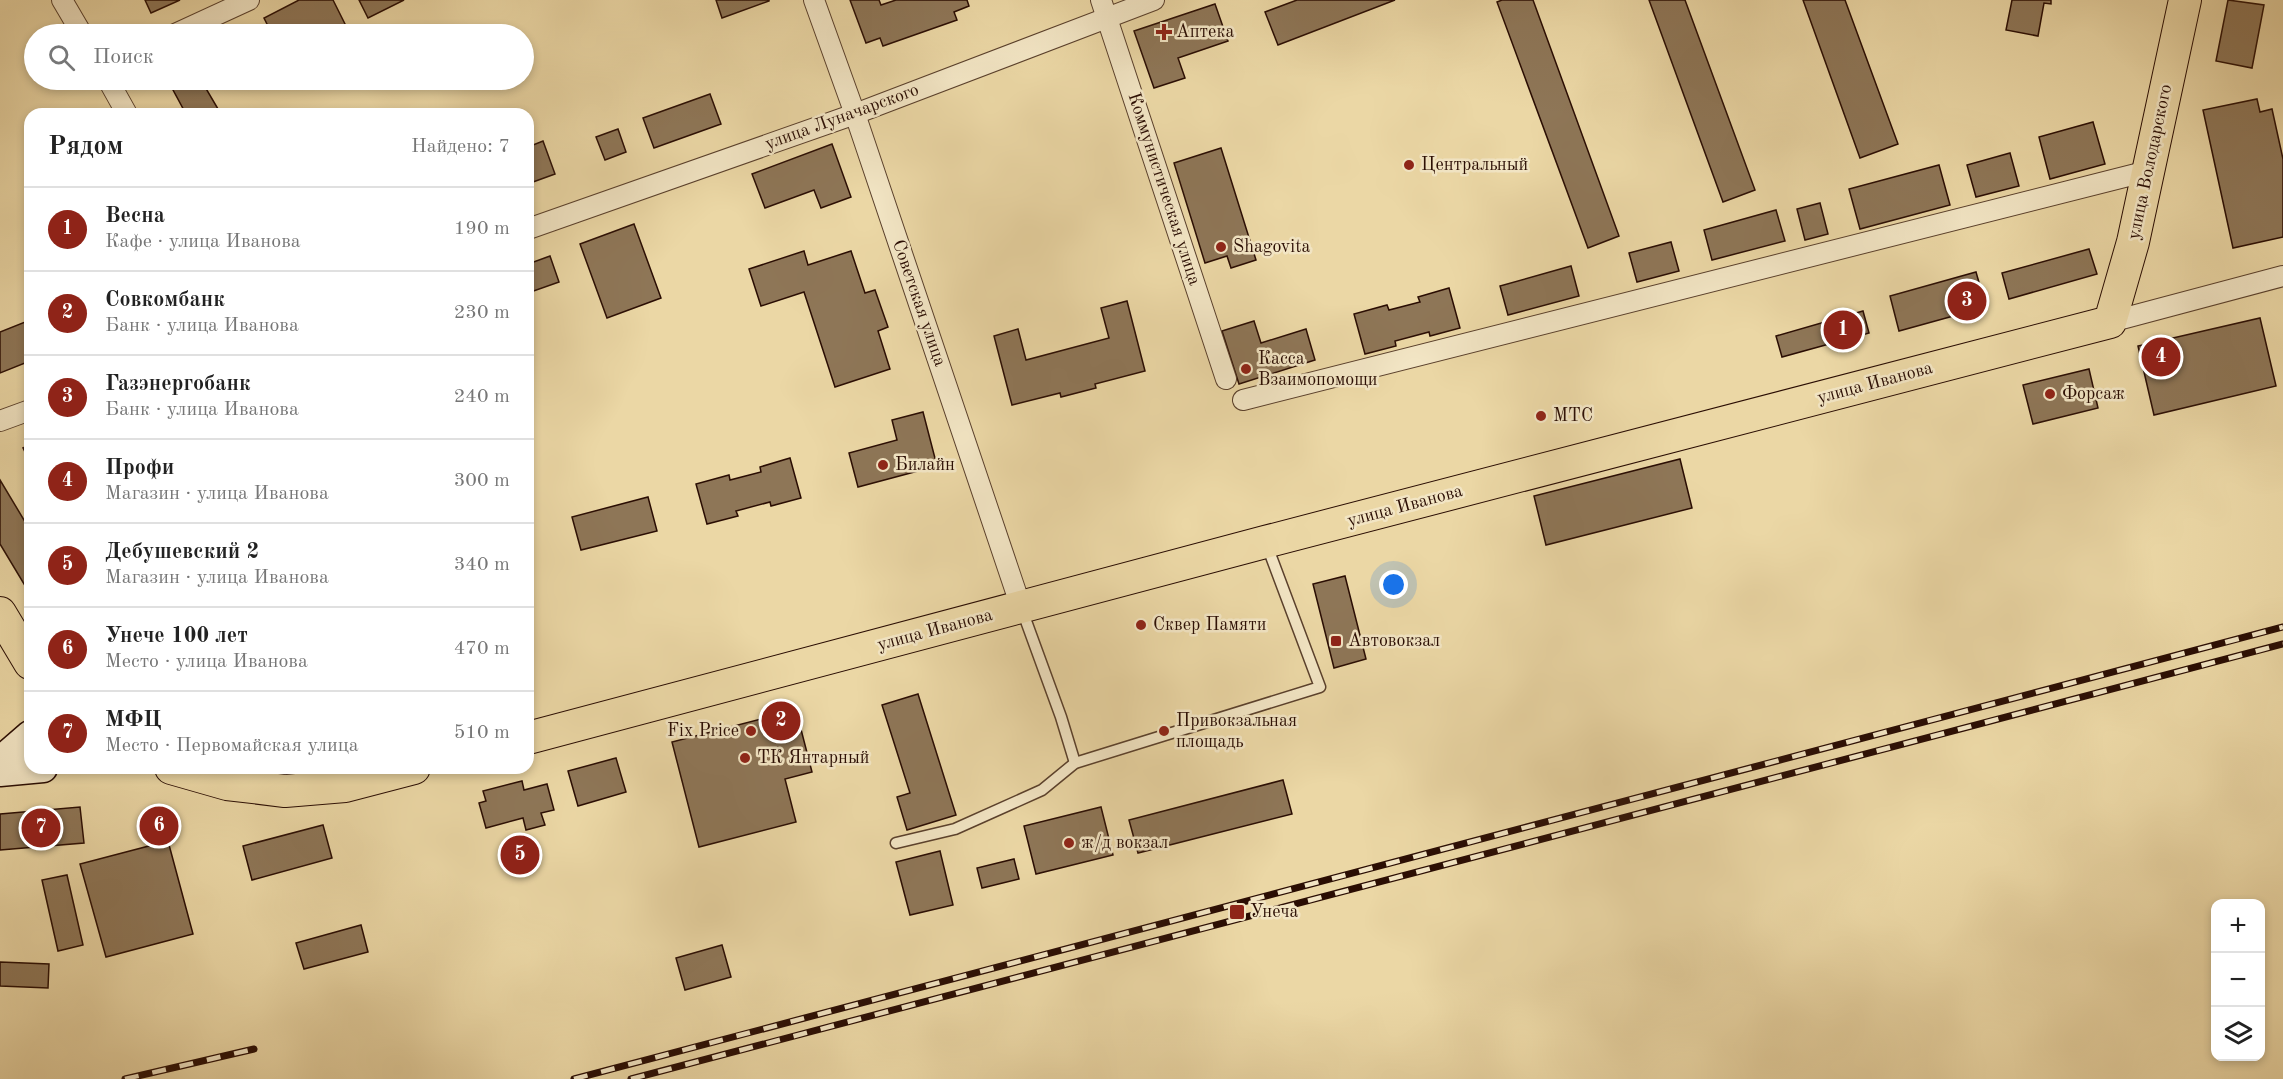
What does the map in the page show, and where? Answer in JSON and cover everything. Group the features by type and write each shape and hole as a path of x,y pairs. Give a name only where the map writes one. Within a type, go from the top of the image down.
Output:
{"main road":[{"name":"улица Володарского","path":"2110,322 2133,243 2185,0"},
{"name":"улица Иванова","path":"534,736 1265,542 2110,322"},
{"path":"0,613 24,653"},
{"path":"192,774 227,784 285,791 345,786 391,774"}],"street":[{"path":"62,0 76,24"},
{"path":"197,24 249,0"},
{"name":"Советская улица","path":"814,0 855,114 1021,607"},
{"name":"улица Луначарского","path":"534,227 855,114 1104,8 1154,0"},
{"name":"Коммунистическая улица","path":"1104,8 1226,379"},
{"path":"114,90 124,108"},
{"path":"1243,400 2148,171"},
{"name":"улица Иванова","path":"2110,322 2283,276"},
{"path":"0,421 24,412"},
{"path":"0,761 24,740"},
{"path":"0,772 24,770"}],"lane":[{"path":"896,843 955,829 1042,790 1075,763 1320,687 1265,542"},
{"path":"1021,607 1061,717 1075,763"}],"building":[{"path":"145,0 180,0 151,13"},
{"path":"299,0 333,0 345,24 267,24 264,18"},
{"path":"359,0 404,0 368,18"},
{"path":"716,0 769,0 769,1 722,18"},
{"path":"850,0 879,0 881,5 896,0 967,0 969,6 954,12 957,20 883,46 880,38 866,43"},
{"path":"1297,0 1395,0 1278,45 1265,12"},
{"path":"1533,0 1619,236 1588,248 1497,2"},
{"path":"1649,0 1685,0 1755,190 1723,202"},
{"path":"1803,0 1845,0 1898,144 1860,158"},
{"path":"2012,0 2051,0 2051,4 2044,3 2038,36 2006,30"},
{"path":"2228,0 2264,5 2252,68 2216,61"},
{"path":"1215,4 1228,41 1178,58 1185,78 1154,88 1134,31"},
{"path":"173,90 207,90 217,108 183,108"},
{"path":"710,94 721,124 654,148 643,118"},
{"path":"2257,99 2260,112 2272,109 2283,159 2283,237 2233,248 2203,110"},
{"path":"2093,122 2105,164 2050,179 2039,137"},
{"path":"618,129 626,152 605,160 596,137"},
{"path":"543,141 555,174 534,182 534,145"},
{"path":"832,144 851,197 821,208 814,190 765,208 752,174"},
{"path":"1221,148 1256,260 1231,268 1227,256 1205,263 1174,163"},
{"path":"2010,153 2019,186 1976,197 1967,165"},
{"path":"1939,165 1950,205 1860,229 1849,189"},
{"path":"1820,203 1828,234 1805,240 1797,209"},
{"path":"1776,210 1785,241 1712,260 1704,230"},
{"path":"634,224 661,298 607,318 580,244"},
{"path":"1671,242 1679,271 1637,282 1629,253"},
{"path":"2089,249 2097,274 2009,299 2002,273"},
{"path":"804,251 808,265 851,251 865,293 875,290 888,327 878,331 890,369 835,387 804,292 761,306 749,269"},
{"path":"550,256 559,282 534,291 534,262"},
{"path":"1571,266 1579,296 1508,315 1500,286"},
{"path":"1976,272 1986,307 1899,331 1890,296"},
{"path":"1449,288 1460,328 1430,336 1429,332 1395,341 1396,346 1365,354 1354,314 1387,305 1389,310 1420,302 1418,297"},
{"path":"1127,301 1145,371 1095,384 1096,388 1061,397 1060,393 1012,405 994,336 1018,329 1026,360 1109,338 1101,308"},
{"path":"1863,311 1869,333 1782,357 1776,336"},
{"path":"2260,318 2276,386 2154,415 2138,346"},
{"path":"1254,321 1261,343 1306,329 1315,360 1239,384 1222,331"},
{"path":"24,322 24,363 0,373 0,332"},
{"path":"2089,369 2098,408 2033,424 2023,385"},
{"path":"923,412 937,466 858,487 849,453 897,440 892,420"},
{"path":"790,458 801,498 771,506 770,502 736,511 738,516 707,524 696,484 729,475 730,480 761,472 760,467"},
{"path":"1680,459 1692,508 1546,545 1534,496"},
{"path":"0,480 24,520 24,584 0,544"},
{"path":"648,497 657,531 581,550 572,517"},
{"path":"1345,576 1366,659 1334,668 1313,584"},
{"path":"918,694 956,815 907,830 897,797 910,793 882,705"},
{"path":"796,710 812,772 785,779 796,822 699,847 672,742"},
{"path":"616,758 626,792 578,806 568,771"},
{"path":"1283,780 1292,814 1138,853 1129,820"},
{"path":"522,781 524,790 547,784 554,810 541,813 545,825 526,830 523,818 486,828 479,803 486,801 483,791"},
{"path":"80,807 84,843 0,850 0,814"},
{"name":"ж/д вокзал","path":"1101,807 1113,855 1036,874 1024,826"},
{"path":"323,825 332,858 252,880 243,846"},
{"path":"168,841 193,934 106,957 80,864"},
{"path":"940,851 953,905 910,915 896,862"},
{"path":"1014,859 1019,879 982,888 977,868"},
{"path":"67,875 83,945 58,951 42,880"},
{"path":"361,925 368,952 304,969 296,943"},
{"path":"722,945 731,977 685,990 676,958"},
{"path":"0,962 49,964 48,988 0,986"}],"railway":[{"path":"574,1079 2283,627"},
{"path":"631,1079 2283,644"},
{"path":"125,1079 254,1049"}],"place":[{"name":"Аптека","path":"1164,32"},
{"name":"Центральный","path":"1409,165"},
{"name":"Shagovita","path":"1221,247"},
{"name":"Газэнергобанк","path":"1967,301"},
{"name":"Весна","path":"1843,330"},
{"name":"Профи","path":"2161,357"},
{"name":"Касса Взаимопомощи","path":"1246,369"},
{"name":"Форсаж","path":"2050,394"},
{"name":"МТС","path":"1541,416"},
{"name":"Билайн","path":"883,465"},
{"name":"Сквер Памяти","path":"1141,625"},
{"name":"Автовокзал","path":"1336,641"},
{"name":"Совкомбанк","path":"781,721"},
{"name":"Fix Price","path":"751,731"},
{"name":"Привокзальная площадь","path":"1164,731"},
{"name":"ТК Янтарный","path":"745,758"},
{"name":"Унече 100 лет","path":"159,826"},
{"name":"МФЦ","path":"41,828"},
{"name":"ж/д вокзал","path":"1069,843"},
{"name":"Дебушевский 2","path":"520,855"},
{"name":"Унеча","path":"1237,912"}]}
